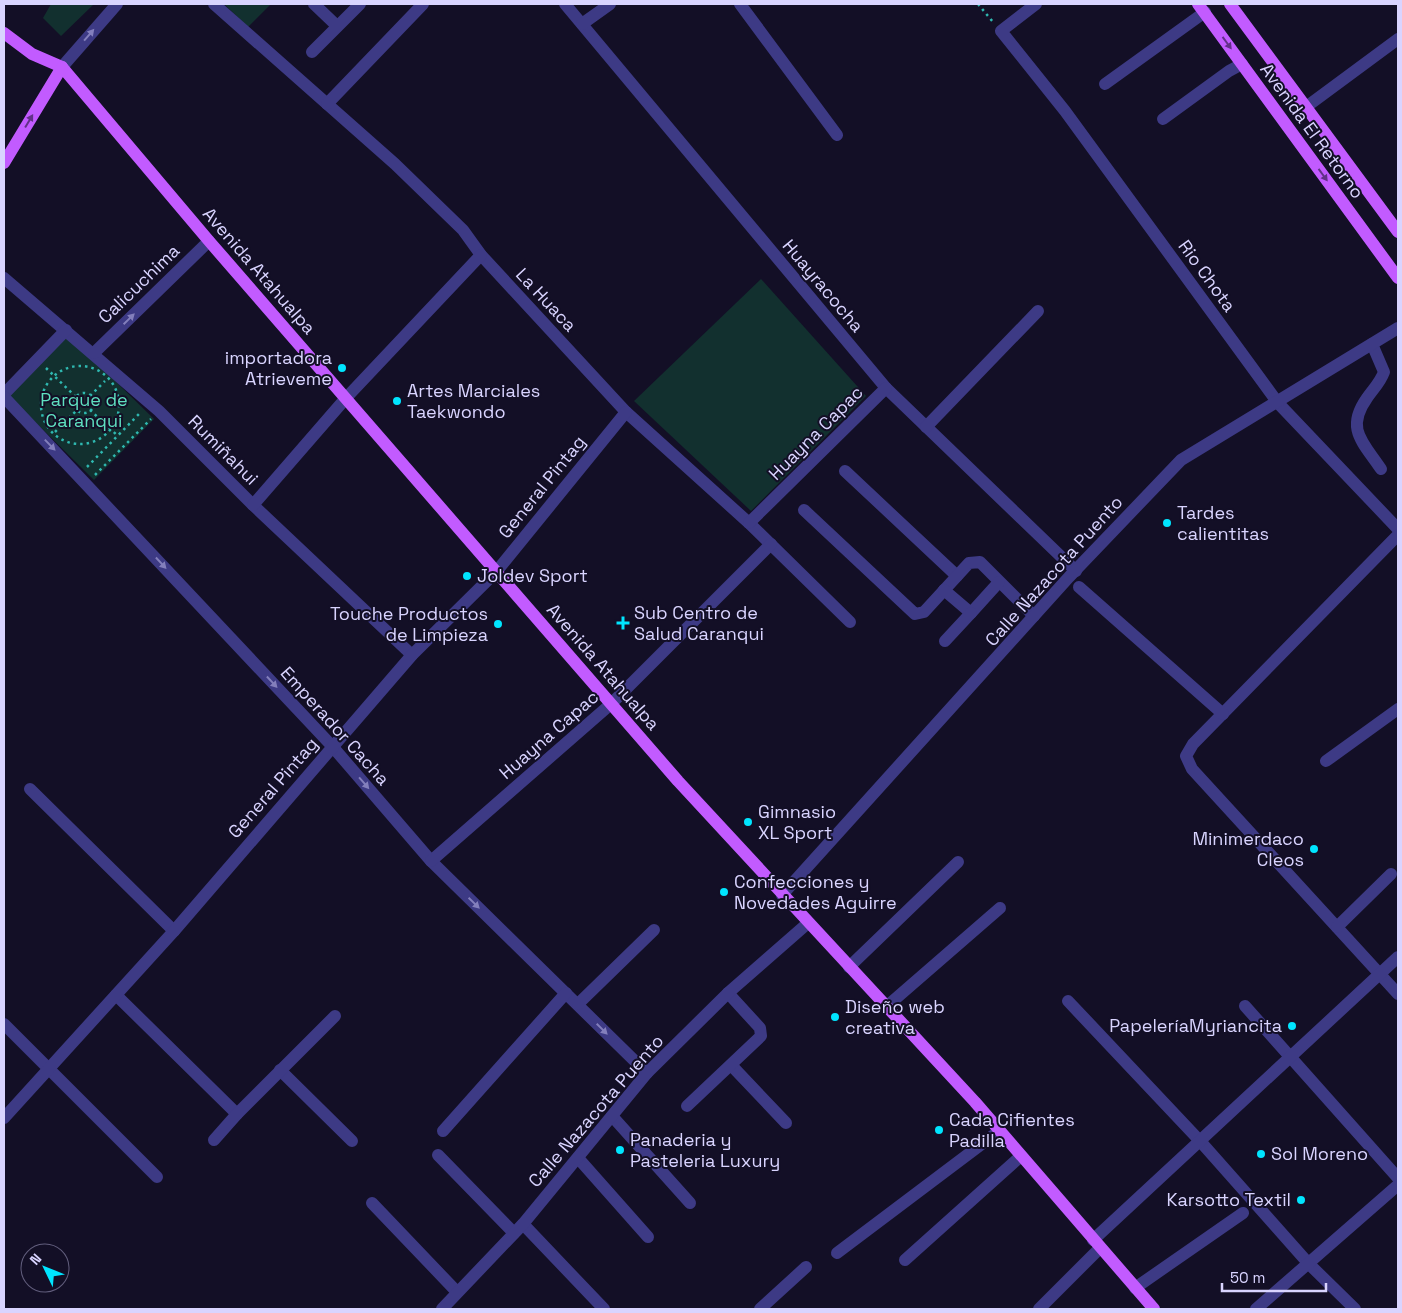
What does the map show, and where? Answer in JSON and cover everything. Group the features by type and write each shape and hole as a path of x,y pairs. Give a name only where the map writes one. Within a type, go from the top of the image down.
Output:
{"main road":[{"name":"Avenida El Retorno","path":"1230,4 1398,232"},
{"name":"Avenida El Retorno","path":"1202,8 1398,278"},
{"name":"Avenida Atahualpa","path":"4,33 32,54 62,67 209,241 678,781 1022,1156 1154,1309"},
{"path":"4,163 62,67"}],"street":[{"path":"62,67 117,4"},
{"name":"La Huaca","path":"214,4 402,170 463,230 481,255 626,412 749,523 850,622"},
{"path":"314,4 337,26"},
{"path":"312,52 360,4"},
{"path":"327,104 423,4"},
{"name":"Huayracocha","path":"564,4 886,388 1076,570"},
{"path":"582,24 610,4"},
{"path":"740,4 837,135"},
{"path":"1001,31 1036,4"},
{"path":"1106,84 1202,8"},
{"name":"Rio Chota","path":"1001,31 1065,111 1278,402 1398,529"},
{"path":"1306,106 1398,39"},
{"path":"1163,119 1229,70 1242,64"},
{"name":"Calicuchima","path":"92,357 209,241"},
{"path":"254,505 346,398 481,255"},
{"name":"Rumiñahui","path":"4,278 66,330 92,357 159,411 254,505 412,655"},
{"path":"926,427 1038,311"},
{"name":"Calle Nazacota Puento","path":"782,895 1076,570 1181,460 1398,328"},
{"path":"4,396 66,330"},
{"path":"1372,344 1384,372 1380,382 1357,413 1355,428 1381,469"},
{"name":"Huayna Capac","path":"749,523 886,388"},
{"name":"Emperador Cacha","path":"4,396 332,746 431,861 647,1073"},
{"name":"General Pintag","path":"4,1118 174,931 412,655 496,572 626,412"},
{"path":"845,471 956,576"},
{"path":"804,510 915,614 924,612 956,576 969,563 974,561 980,562 1034,616"},
{"path":"1398,535 1193,744 1186,756 1192,769 1398,994"},
{"name":"Huayna Capac","path":"431,861 612,703 771,544"},
{"path":"945,641 999,582"},
{"path":"1080,587 1223,714"},
{"path":"944,590 971,614"},
{"path":"1326,761 1398,710"},
{"path":"30,789 174,931"},
{"path":"849,967 958,862"},
{"path":"1337,927 1391,874"},
{"path":"886,1006 1000,908"},
{"name":"Calle Nazacota Puento","path":"442,1309 523,1224 647,1073 728,993 808,923"},
{"path":"578,1004 654,930"},
{"path":"1039,1309 1096,1244 1200,1141 1398,957"},
{"path":"443,1131 566,993"},
{"path":"687,1106 761,1036 760,1028 728,993"},
{"path":"116,995 237,1114"},
{"path":"1068,1001 1200,1141 1309,1264 1355,1309"},
{"path":"1245,1006 1398,1178"},
{"path":"214,1140 237,1114 335,1016"},
{"path":"4,1024 157,1177"},
{"path":"731,1065 786,1123"},
{"path":"280,1070 352,1141"},
{"path":"612,1116 690,1203"},
{"path":"837,1253 999,1131"},
{"path":"438,1155 514,1233"},
{"path":"905,1260 1022,1156"},
{"path":"578,1158 648,1236"},
{"path":"1256,1309 1398,1185"},
{"path":"372,1203 457,1292"},
{"path":"1135,1288 1243,1214"},
{"path":"523,1224 604,1309"},
{"path":"760,1309 806,1267"}],"path":[{"path":"978,4 1001,31"},
{"path":"92,357 105,374 114,384 119,396 120,410 116,423 96,441 84,444 71,444 52,432 44,421 41,409 42,396 47,385 55,375 66,368 80,365 93,367 105,374 124,392"},
{"path":"40,374 52,361"},
{"path":"46,368 76,397"},
{"path":"90,396 108,377"},
{"path":"83,393 90,396 93,404 90,410 82,413 76,410 74,404 76,397 83,393"},
{"path":"81,461 88,467 143,411 136,405"},
{"path":"52,432 76,410"},
{"path":"90,410 118,436"},
{"path":"86,483 159,411"},
{"path":"37,418 69,449"}],"green space":[{"path":"51,4 94,4 61,36 43,18"},
{"path":"224,4 271,4 248,27"},
{"path":"761,279 866,396 751,511 634,401"},
{"name":"Parque de Caranqui","path":"66,333 154,419 94,480 6,393"}],"place":[{"name":"importadora Atrieveme","path":"342,368"},
{"name":"Artes Marciales Taekwondo","path":"397,401"},
{"name":"Tardes calientitas","path":"1167,523"},
{"name":"Joldev Sport","path":"467,576"},
{"name":"Sub Centro de Salud Caranqui","path":"623,623"},
{"name":"Touche Productos de Limpieza","path":"498,624"},
{"name":"Gimnasio XL Sport","path":"748,822"},
{"name":"Minimerdaco Cleos","path":"1314,849"},
{"name":"Confecciones y Novedades Aguirre","path":"724,892"},
{"name":"Diseño web creativa","path":"835,1017"},
{"name":"PapeleríaMyriancita","path":"1292,1026"},
{"name":"Cada Cifientes Padilla","path":"939,1130"},
{"name":"Panaderia y Pasteleria Luxury","path":"620,1150"},
{"name":"Sol Moreno","path":"1261,1154"},
{"name":"Karsotto Textil","path":"1301,1200"}]}
